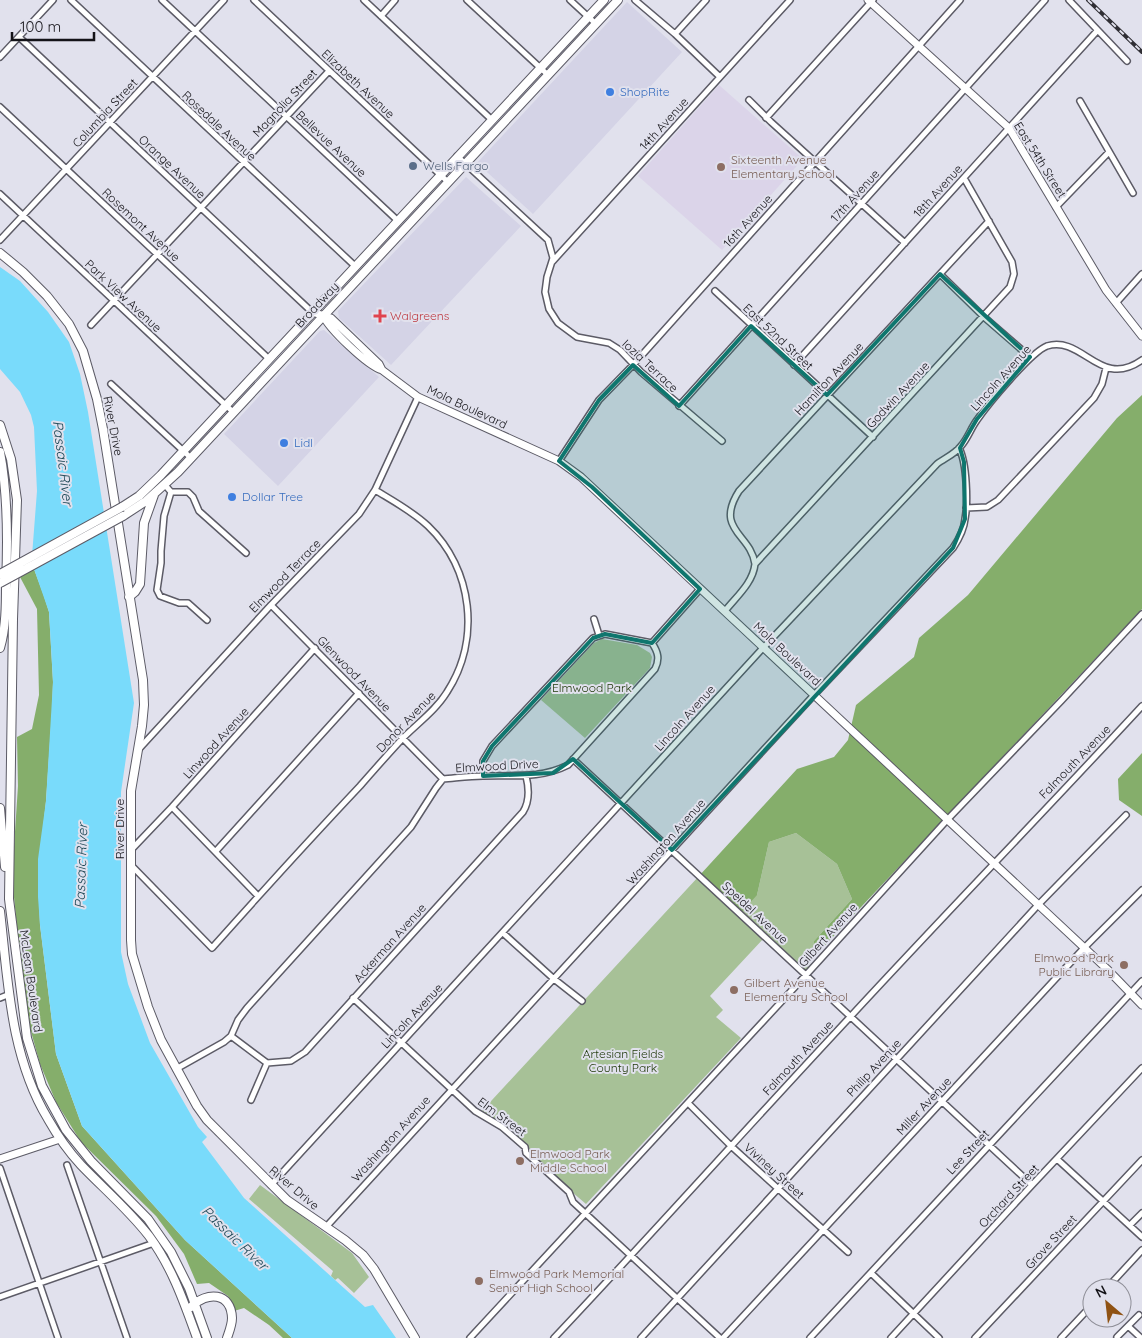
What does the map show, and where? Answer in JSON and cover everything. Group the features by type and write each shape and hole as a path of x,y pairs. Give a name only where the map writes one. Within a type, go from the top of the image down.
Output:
{"main road":[{"name":"Broadway","path":"0,574 123,512 183,451 604,0"},
{"name":"Broadway","path":"0,582 123,512 157,492 165,485 618,0"},
{"name":"River Drive","path":"0,253 23,272 47,296 69,324 83,351 100,412 143,680 144,705 131,791 130,940 136,969 160,1040 197,1106 207,1120 271,1185 299,1209 345,1240 363,1255 374,1269 415,1338"},
{"name":"McLean Boulevard","path":"0,425 13,469 17,509 13,628 9,899 25,1028 42,1086 61,1121 78,1145 160,1235 181,1270 207,1338"},
{"path":"0,453 7,522 6,609 0,648"},
{"path":"129,597 140,584 144,523 152,500 157,492"},
{"path":"0,510 7,522"},
{"path":"123,512 136,512 142,516 144,523"},
{"path":"0,808 4,864 9,899"},
{"name":"McLean Boulevard","path":"0,911 16,1038 26,1073 42,1108 60,1139 80,1164 127,1210 154,1243 170,1270 197,1338"},
{"path":"188,1314 191,1307 204,1297 212,1295 220,1298 226,1302 232,1319 227,1338"}],"street":[{"path":"0,57 53,0"},
{"name":"Rosedale Avenue","path":"70,0 355,266"},
{"name":"Bellevue Avenue","path":"162,0 398,220"},
{"name":"Columbia Street","path":"0,240 224,0"},
{"name":"Elizabeth Avenue","path":"254,0 448,182"},
{"path":"364,0 492,120"},
{"path":"380,16 395,0"},
{"path":"467,0 548,75"},
{"path":"570,0 596,24"},
{"path":"635,0 675,34 720,77"},
{"path":"675,34 706,0"},
{"name":"14th Avenue","path":"552,262 790,0"},
{"name":"16th Avenue","path":"559,461 599,400 960,0"},
{"name":"17th Avenue","path":"679,406 1045,0"},
{"path":"1070,0 1127,62"},
{"path":"766,118 871,1"},
{"name":"East 54th Street","path":"871,1 1009,128 1106,290 1142,336"},
{"name":"18th Avenue","path":"794,365 1097,31"},
{"name":"Orange Avenue","path":"19,37 312,312"},
{"name":"Magnolia Street","path":"91,324 329,71"},
{"path":"749,100 766,118 905,243"},
{"path":"1080,101 1133,193"},
{"name":"Rosemont Avenue","path":"0,107 268,358"},
{"path":"1056,207 1109,152"},
{"name":"Iozia Terrace","path":"457,156 548,240 552,252 552,262 547,275 545,292 549,309 558,323 577,337 602,341 615,346 679,406 722,441"},
{"name":"Godwin Avenue","path":"725,611 753,576 755,564 1010,287 1014,274 1012,262 964,178"},
{"name":"Park View Avenue","path":"0,194 233,412"},
{"name":"Hamilton Avenue","path":"755,564 752,551 740,538 733,526 731,510 739,491 989,222"},
{"path":"940,274 984,317 1030,357"},
{"path":"1116,302 1142,274"},
{"name":"East 52nd Street","path":"715,291 873,437"},
{"path":"312,312 323,315"},
{"name":"Mola Boulevard","path":"323,315 326,322 375,368 382,370 418,397 559,461 592,487 1084,948 1142,1005"},
{"name":"Lincoln Avenue","path":"271,1185 763,648 937,464 966,441 977,419 1030,357 1046,346 1060,345 1073,348 1106,368"},
{"path":"966,508 986,507 998,500 1094,398 1102,384 1106,368 1127,368 1142,360"},
{"path":"111,384 191,458"},
{"name":"Elmwood Terrace","path":"138,750 271,605 359,514 375,490 418,397"},
{"name":"Washington Avenue","path":"326,1227 814,695 953,548 963,530 966,508 964,462 959,448"},
{"path":"165,485 171,492 188,492 193,497 199,510 246,553"},
{"name":"Donor Avenue","path":"131,865 212,948 403,738 439,704 453,683 461,664 466,644 469,619 463,581 458,569 440,540 418,517 375,490"},
{"path":"171,492 164,516 161,564 157,590 160,596 179,603 188,603 207,620"},
{"path":"482,776 483,761 492,746 593,638 605,634 652,643 700,589"},
{"name":"Glenwood Avenue","path":"271,605 443,779"},
{"name":"Gilbert Avenue","path":"470,1338 947,820 1142,614"},
{"path":"594,619 599,635"},
{"name":"Elmwood Drive","path":"176,1069 217,1048 231,1036 238,1020 247,1008 411,827 443,779 482,776 526,776 553,772 568,765 655,669 658,663 657,651 652,643"},
{"name":"Linwood Avenue","path":"131,850 315,648"},
{"path":"216,851 359,694"},
{"name":"Falmouth Avenue","path":"554,1338 992,863 1142,706"},
{"name":"Speidel Avenue","path":"573,759 1032,1185"},
{"name":"Ackerman Avenue","path":"267,1063 280,1063 298,1058 312,1045 523,812 528,798 526,776"},
{"path":"172,807 258,896"},
{"name":"Philip Avenue","path":"641,1338 896,1058 1038,905 1126,815"},
{"name":"Miller Avenue","path":"721,1338 824,1230 1084,948 1142,890"},
{"path":"503,933 582,1001"},
{"name":"Lee Street","path":"810,1338 1142,981"},
{"path":"0,998 10,994"},
{"name":"Elm Street","path":"353,998 475,1111 495,1122 525,1146 526,1153 569,1192 574,1202 585,1214 721,1338"},
{"path":"231,1036 267,1063 251,1100"},
{"name":"Orchard Street","path":"891,1338 1142,1068"},
{"name":"Viviney Street","path":"688,1103 731,1146 848,1252"},
{"path":"0,1159 60,1139"},
{"path":"1057,1159 1142,1237"},
{"name":"Grove Street","path":"975,1338 1142,1160"},
{"path":"67,1166 127,1338"},
{"path":"0,1168 58,1338"},
{"path":"1130,1225 1142,1213"},
{"path":"0,1296 154,1243"},
{"path":"1116,1278 1142,1250"},
{"path":"871,1273 940,1338"},
{"path":"1132,1322 1139,1315"},
{"path":"1062,1338 1082,1316"},
{"path":"1117,1337 1126,1328"},
{"path":"1130,1328 1141,1338"}],"highlighted area":[{"path":"940,274 1030,357 977,419 960,448 964,462 965,519 953,548 672,850 573,759 553,773 483,776 483,761 492,746 593,638 605,634 652,643 700,589 592,487 559,461 599,400 633,365 679,406 751,326 827,395"}],"shaded area":[{"path":"627,2 682,52 533,214 477,163"},
{"name":"Sixteenth Avenue Elementary School","path":"719,85 803,159 722,250 638,176"},
{"path":"466,177 521,226 391,365 339,318 338,311"},
{"path":"324,330 379,377 278,486 224,434 320,331"}],"green space":[{"path":"1142,395 1142,609 813,958 814,941 852,899 837,864 796,833 769,842 757,895 740,914 699,876 797,769 834,757 848,740 856,705 914,657 919,638 968,595 1117,418"},
{"path":"34,569 49,612 53,682 46,801 38,875 40,925 56,1054 82,1126 185,1240 292,1338 283,1338 269,1325 244,1308 234,1311 228,1296 209,1283 197,1284 184,1254 156,1216 81,1142 56,1102 40,1064 30,1028 22,978 12,877 18,786 17,737 32,729 39,695 37,609 20,577"},
{"name":"Elmwood Park","path":"602,639 637,645 650,653 652,657 650,668 585,738 541,700 594,643"},
{"path":"1142,753 1142,816 1119,800 1118,779"},
{"name":"Artesian Fields County Park","path":"796,833 837,864 852,899 814,941 813,958 806,975 765,937 710,996 723,1010 716,1017 741,1038 586,1204 480,1113 699,876 757,895 769,842"},
{"path":"260,1185 352,1253 369,1277 354,1293 338,1278 335,1280 331,1276 333,1271 249,1199"}],"water":[{"name":"Passaic River","path":"0,267 20,281 48,312 69,342 80,374 88,412 134,703 121,792 121,952 128,984 150,1043 198,1127 207,1137 202,1142 244,1198 365,1307 373,1305 396,1338 292,1338 185,1240 82,1126 56,1054 40,925 38,859 46,801 53,682 49,612 34,569 32,556 37,491 34,427 31,415 20,392 0,369"}],"railway":[{"path":"1088,0 1142,52"}],"place":[{"name":"ShopRite","path":"610,92"},
{"name":"Wells Fargo","path":"413,166"},
{"name":"Sixteenth Avenue Elementary School","path":"721,167"},
{"name":"Walgreens","path":"380,316"},
{"name":"Lidl","path":"284,443"},
{"name":"Dollar Tree","path":"232,497"},
{"name":"Elmwood Park Public Library","path":"1124,965"},
{"name":"Gilbert Avenue Elementary School","path":"734,990"},
{"name":"Elmwood Park Middle School","path":"520,1161"},
{"name":"Elmwood Park Memorial Senior High School","path":"479,1281"}]}
